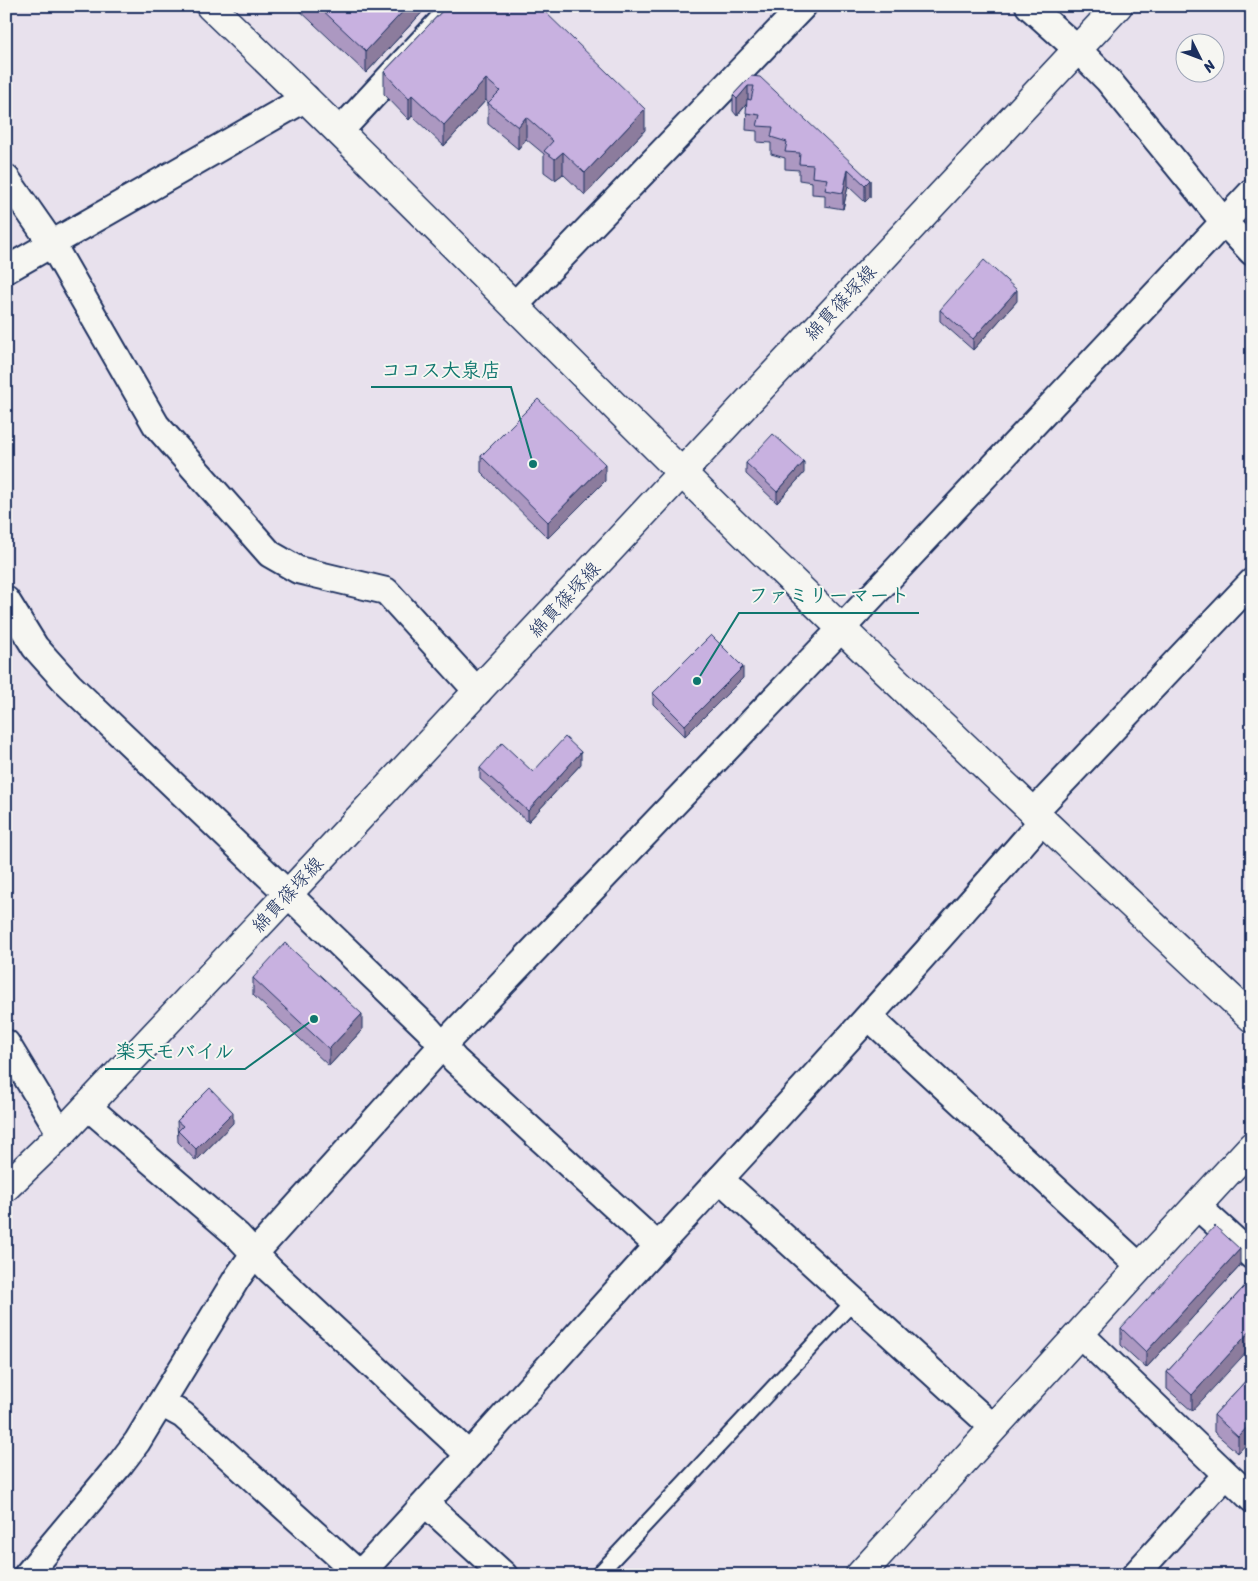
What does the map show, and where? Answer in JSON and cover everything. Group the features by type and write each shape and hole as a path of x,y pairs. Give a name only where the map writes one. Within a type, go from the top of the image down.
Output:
{"street":[{"path":"210,6 340,131 841,629 1252,1018"},
{"path":"340,131 456,6"},
{"path":"516,305 803,6"},
{"path":"1029,6 1108,80 1224,222 1252,252"},
{"name":"綿貫篠塚線","path":"6,1187 61,1134 288,894 478,692 681,471 1118,6"},
{"path":"6,270 306,98"},
{"path":"6,178 52,244 156,425 270,554 298,570 386,591 478,692"},
{"path":"27,1575 137,1442 237,1278 254,1254 442,1046 841,629 1252,192"},
{"path":"161,1403 183,1415 359,1574 426,1504 658,1246 869,1017 1038,817 1252,582"},
{"path":"6,600 35,647 69,685 428,1029 455,1060 658,1246"},
{"path":"869,1017 1140,1267"},
{"path":"6,1044 61,1134"},
{"path":"87,1106 237,1235 254,1254 469,1455"},
{"path":"860,1575 1252,1146"},
{"path":"720,1179 994,1428"},
{"path":"1197,1206 1252,1256"},
{"path":"1080,1334 1252,1499"},
{"path":"1135,1575 1226,1475"},
{"path":"426,1504 504,1575"}],"lane":[{"path":"598,1575 855,1300"}],"building":[{"path":"318,6 408,6 366,51"},
{"path":"447,6 539,6 645,109 585,173 563,152 555,159 544,151 553,141 526,117 518,127 488,103 500,91 486,79 444,125 412,95 409,99 384,72"},
{"path":"751,76 760,77 870,180 865,185 848,169 843,193 825,190 828,179 812,177 813,165 799,164 800,153 785,152 787,142 771,137 773,127 757,126 760,115 746,113 747,99 751,100 754,86 748,86 737,99 733,95"},
{"path":"984,260 1017,290 973,339 940,310"},
{"path":"538,399 605,464 548,522 481,456"},
{"path":"773,434 804,462 777,492 746,463"},
{"path":"711,635 743,667 685,725 653,693"},
{"path":"565,737 581,752 528,811 480,768 502,743 533,772"},
{"path":"285,943 362,1014 329,1049 253,978"},
{"path":"210,1088 233,1112 196,1149 178,1131 183,1126 177,1121"},
{"path":"1215,1226 1240,1249 1146,1352 1121,1328"},
{"path":"1252,1278 1252,1329 1192,1395 1167,1372"},
{"path":"1252,1374 1252,1422 1238,1437 1214,1415"}],"place":[{"name":"ココス大泉店","path":"533,464"},
{"name":"ファミリーマート","path":"697,681"},
{"name":"楽天モバイル","path":"314,1019"}]}
